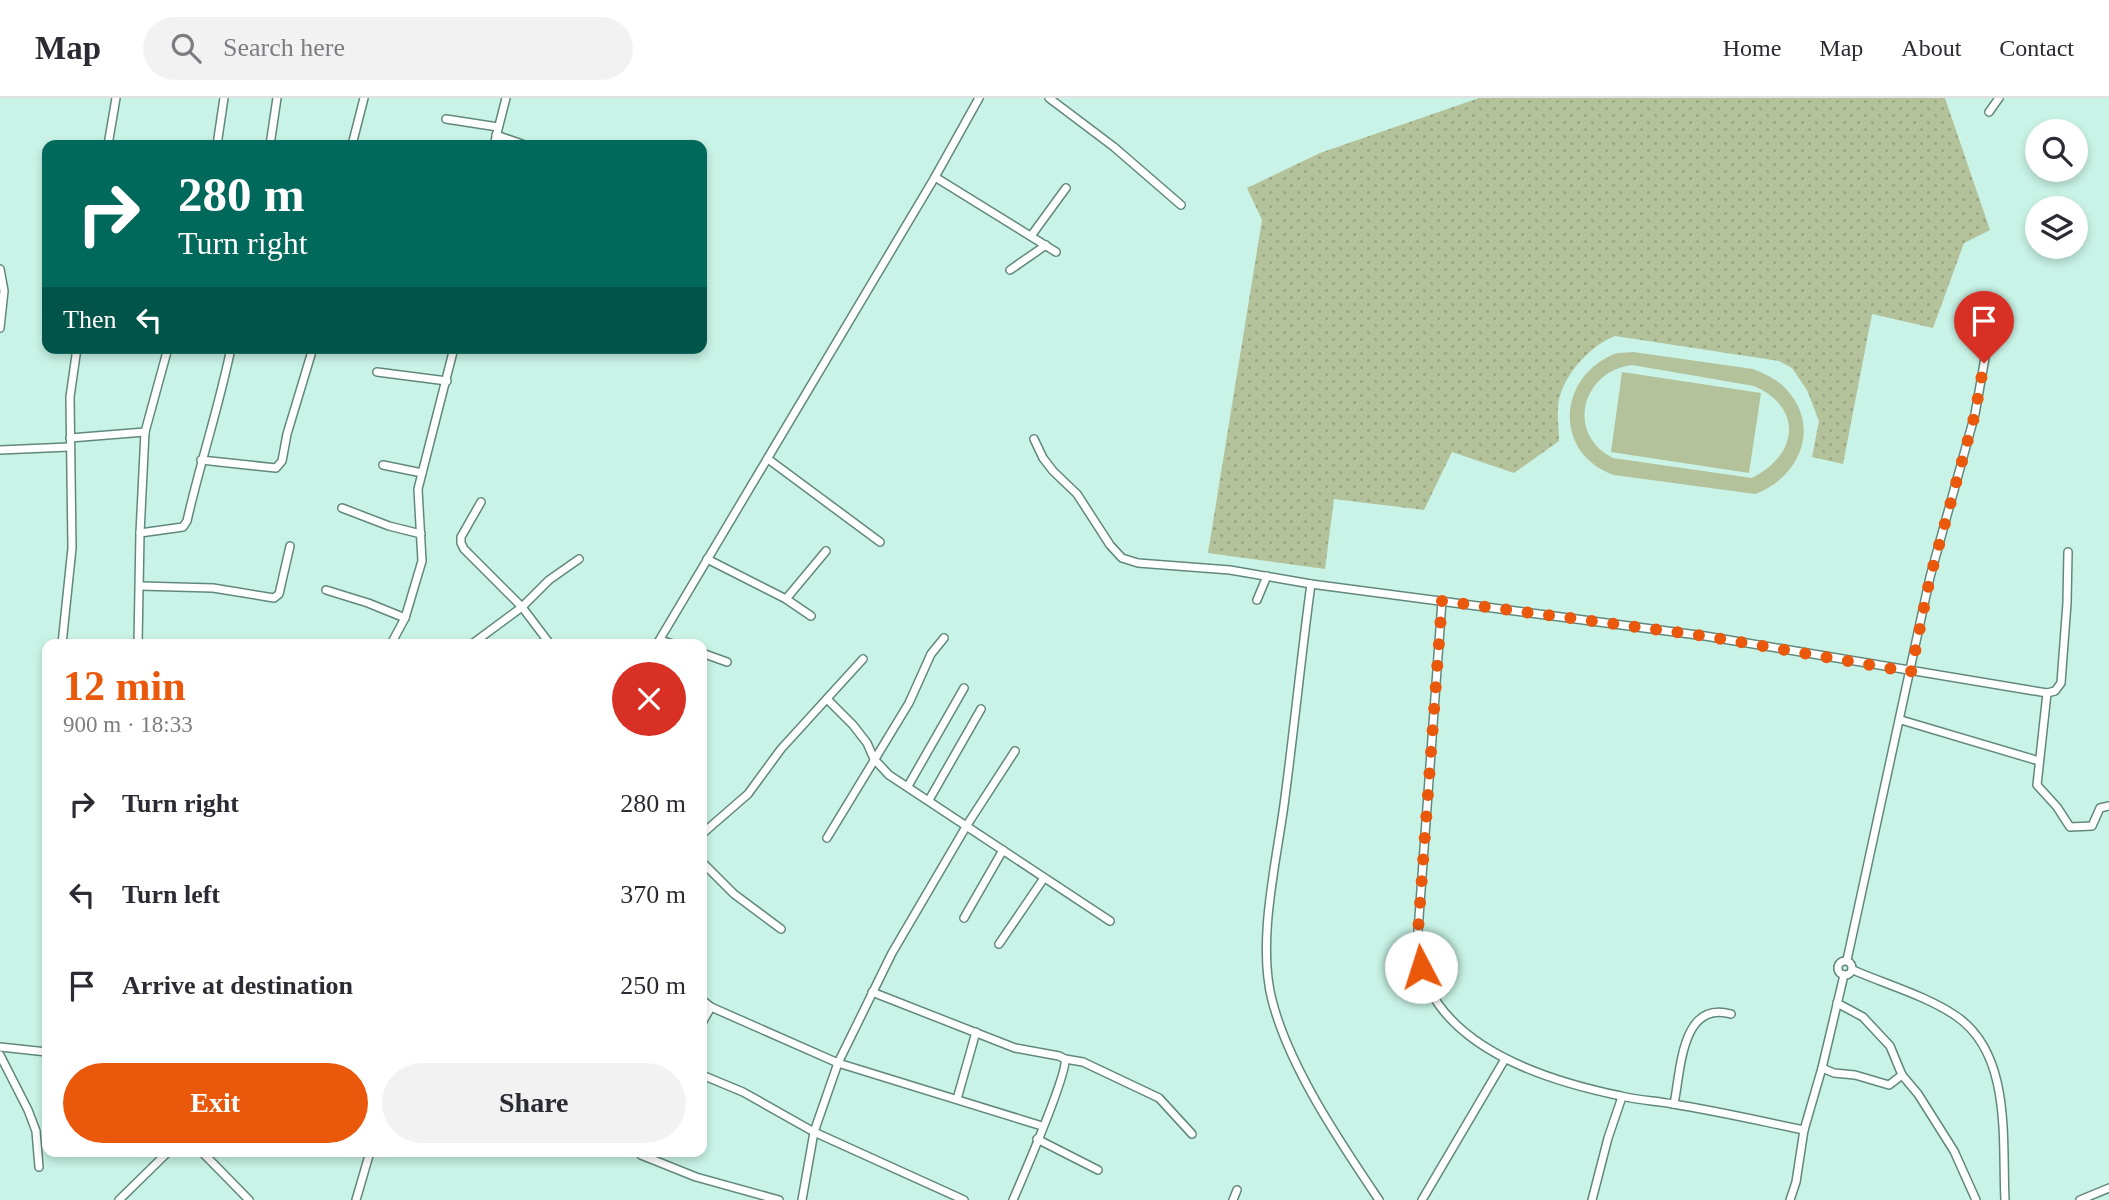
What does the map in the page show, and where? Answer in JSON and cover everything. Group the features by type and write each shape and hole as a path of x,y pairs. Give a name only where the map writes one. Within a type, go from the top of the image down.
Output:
{"street":[{"path":"109,140 116,98"},
{"path":"218,140 224,98"},
{"path":"271,140 277,98"},
{"path":"353,140 364,98"},
{"path":"495,140 506,98"},
{"path":"661,639 979,98"},
{"path":"1049,98 1114,147 1181,205"},
{"path":"1989,112 1999,98"},
{"path":"446,119 497,131 515,140"},
{"path":"934,177 1056,252"},
{"path":"1031,236 1066,188"},
{"path":"1010,270 1046,245"},
{"path":"0,269 4,290 0,328"},
{"path":"1847,960 1930,578 1975,414 1993,313"},
{"path":"63,639 72,548 70,397 76,354"},
{"path":"138,639 145,432 166,354"},
{"path":"140,533 183,527 187,521 230,354"},
{"path":"201,460 276,468 282,461 287,434 311,354"},
{"path":"394,639 405,618 422,561 418,489 453,354"},
{"path":"377,372 447,382"},
{"path":"70,438 145,432"},
{"path":"1034,439 1048,465 1077,494 1110,545 1122,558 1138,563 1230,569 1311,584 1705,636 2047,693 2055,691 2061,683 2068,552"},
{"path":"0,450 69,447"},
{"path":"768,458 880,542"},
{"path":"383,465 422,473"},
{"path":"481,502 461,537 461,543 522,607 547,639"},
{"path":"342,508 389,526 421,534"},
{"path":"141,586 213,588 274,597 279,594 290,546"},
{"path":"786,599 826,551"},
{"path":"479,639 522,607 549,580 579,559"},
{"path":"707,559 786,599 811,616"},
{"path":"1257,600 1267,576"},
{"path":"1311,584 1270,909 1266,964 1271,996 1291,1052 1379,1200"},
{"path":"326,590 369,603 405,618"},
{"path":"1442,601 1417,945 1428,987 1439,1005 1460,1028 1505,1059 1547,1077 1622,1097 1674,1104 1804,1130"},
{"path":"827,838 909,703 931,654 944,638"},
{"path":"707,655 727,663"},
{"path":"707,830 748,794 781,749 863,659"},
{"path":"908,786 964,688"},
{"path":"2047,693 2037,785 2070,827 2092,826 2100,808 2109,806"},
{"path":"827,699 867,743 874,760 889,775 1110,921"},
{"path":"929,800 981,709"},
{"path":"1900,720 2039,761"},
{"path":"802,1200 814,1132 838,1063 892,953 967,825 1015,751"},
{"path":"964,918 1003,850"},
{"path":"707,867 734,894 781,929"},
{"path":"999,944 1044,878"},
{"path":"1847,960 1852,964 1853,970"},
{"path":"1847,960 1838,966 1839,972 1844,975 1853,970"},
{"path":"1853,970 1955,1015 1978,1035 1995,1072 2000,1094 2005,1200"},
{"path":"1790,1200 1796,1182 1804,1130 1822,1069 1844,975"},
{"path":"872,992 1016,1048 1083,1062 1159,1098 1192,1134"},
{"path":"1837,1003 1863,1017 1890,1046 1902,1075 1918,1094 1954,1151 1976,1200"},
{"path":"707,1004 838,1063 1042,1126"},
{"path":"707,1014 711,1007"},
{"path":"1674,1104 1689,1031 1709,1012 1731,1014"},
{"path":"957,1099 976,1032"},
{"path":"0,1047 42,1051"},
{"path":"0,1055 36,1131 39,1167"},
{"path":"1013,1200 1066,1065 1065,1059"},
{"path":"1422,1200 1505,1059"},
{"path":"1822,1069 1889,1085 1902,1075"},
{"path":"707,1077 743,1092 814,1132 964,1200"},
{"path":"1592,1200 1622,1097"},
{"path":"1037,1139 1098,1170"},
{"path":"119,1200 163,1157"},
{"path":"207,1157 249,1200"},
{"path":"356,1200 369,1157"},
{"path":"646,1157 696,1177 779,1200"},
{"path":"2080,1200 2109,1188"},
{"path":"1234,1200 1237,1189"}],"green space":[{"path":"1479,98 1945,98 1990,230 1964,243 1933,328 1872,314 1843,464 1812,457 1819,421 1807,390 1792,368 1779,361 1615,336 1586,355 1564,385 1558,407 1559,441 1514,473 1452,452 1424,510 1334,499 1325,569 1208,553 1262,220 1247,188 1320,153"},
{"path":"1633,352 1753,369 1775,380 1797,404 1803,419 1804,435 1794,464 1770,486 1755,494 1614,475 1595,465 1581,451 1573,435 1570,417 1572,399 1580,381 1594,367 1614,354","holes":["1632,365 1754,386 1770,395 1781,406 1789,432 1779,457 1752,478 1613,458 1598,447 1589,434 1585,420 1591,391 1601,379 1615,370"]},
{"path":"1622,372 1761,393 1749,473 1611,452"}],"route":[{"path":"1421,967 1417,945 1442,601 1705,636 1911,672 1930,578 1975,414 1984,363"}]}
